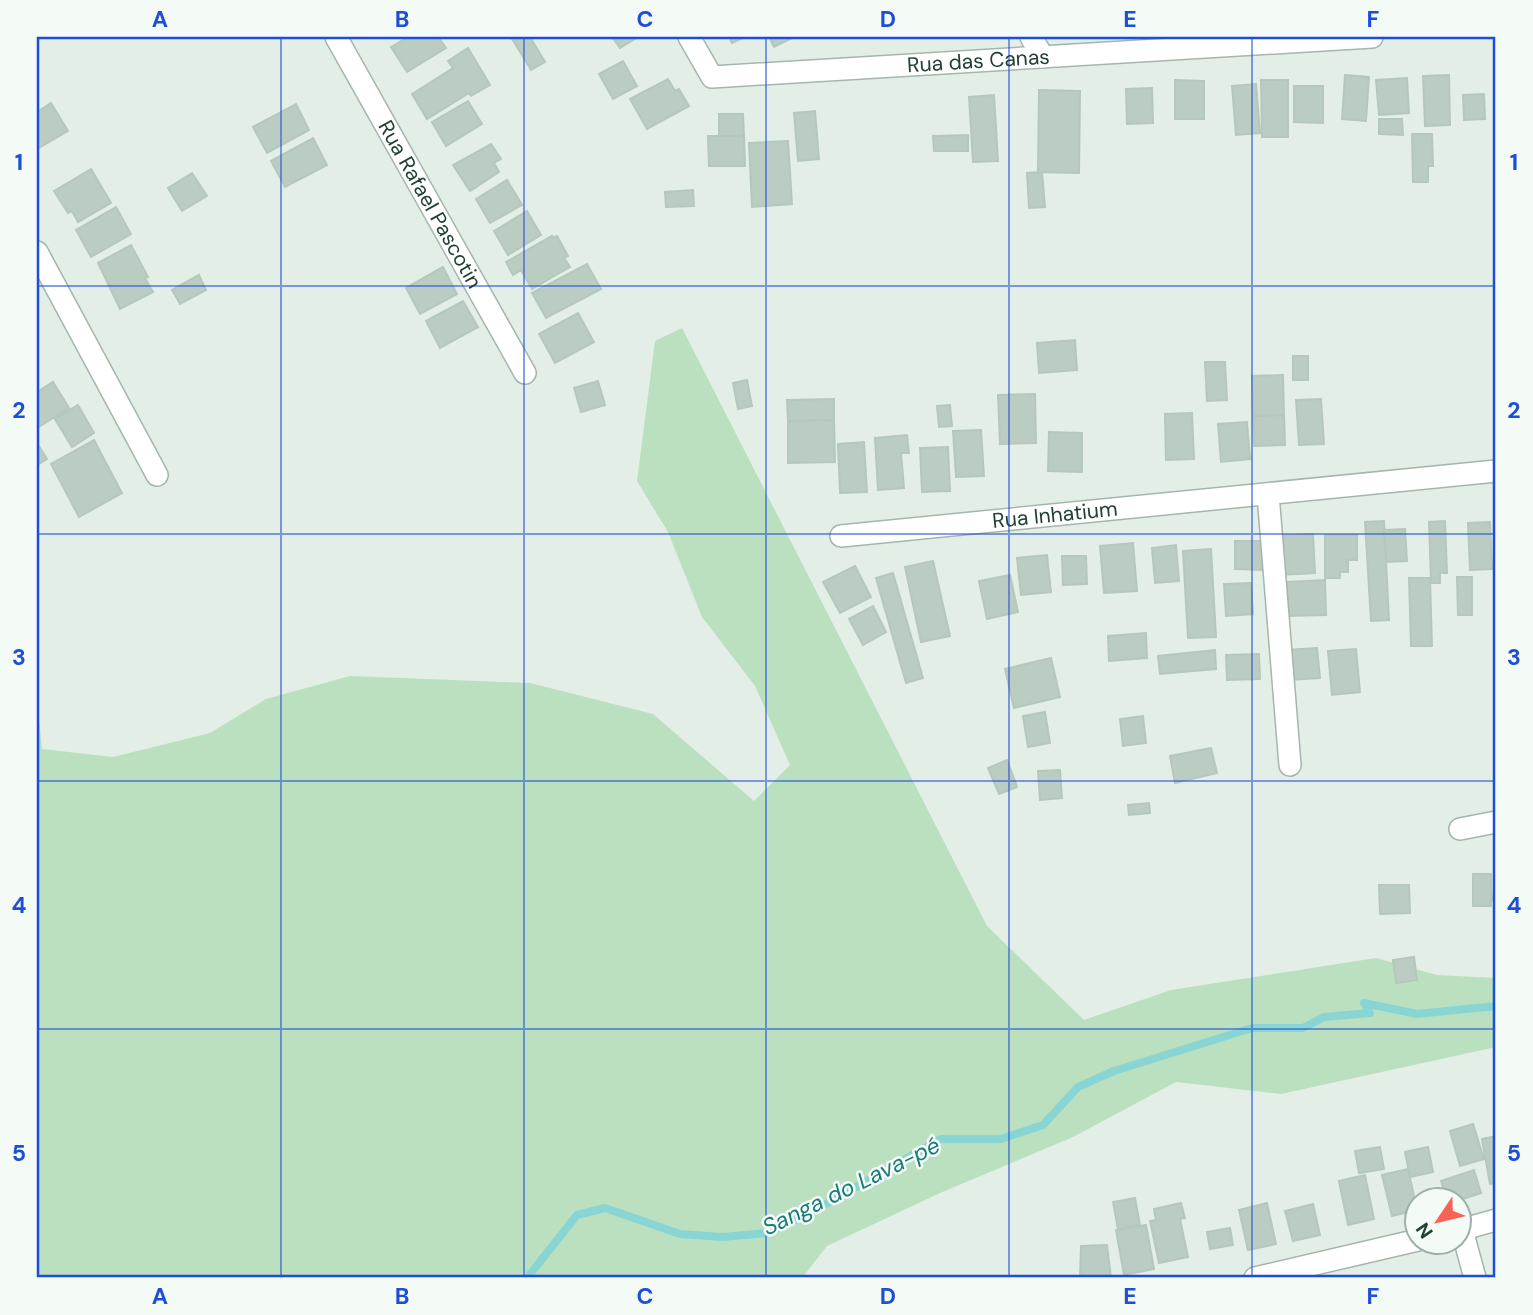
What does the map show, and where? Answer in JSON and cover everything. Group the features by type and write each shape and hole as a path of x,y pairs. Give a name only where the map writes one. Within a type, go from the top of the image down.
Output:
{"street":[{"name":"Rua Rafael Pascotin","path":"336,37 525,373"},
{"name":"Rua das Canas","path":"689,37 712,78 1372,37"},
{"path":"1031,37 1043,57"},
{"path":"37,252 157,475"},
{"name":"Rua Inhatium","path":"841,536 1496,471"},
{"path":"1269,494 1290,765"},
{"path":"1460,829 1496,822"},
{"path":"1474,1226 1496,1220"},
{"path":"1255,1278 1404,1243"},
{"path":"1469,1256 1475,1278"}],"green space":[{"path":"682,328 987,926 1084,1020 1171,990 1376,958 1437,975 1496,978 1496,1047 1281,1094 1176,1082 1073,1137 940,1193 827,1246 802,1278 37,1278 37,697 42,749 113,757 210,733 266,699 350,676 530,683 653,714 754,801 790,765 755,686 702,617 668,532 637,481 655,341"}],"building":[{"path":"408,37 438,37 446,48 407,72 391,47"},
{"path":"511,37 530,37 545,62 531,70"},
{"path":"612,37 638,37 620,48"},
{"path":"729,37 745,37 732,43"},
{"path":"769,37 794,37 774,47"},
{"path":"468,48 490,85 471,96 469,93 427,119 412,94 453,68 448,61"},
{"path":"623,61 637,86 613,99 599,74"},
{"path":"1345,75 1369,77 1366,121 1342,119"},
{"path":"1449,75 1450,125 1425,126 1423,76"},
{"path":"1407,78 1409,113 1379,115 1376,80"},
{"path":"668,79 675,91 679,89 689,106 647,129 630,99"},
{"path":"1175,80 1204,81 1204,119 1175,119"},
{"path":"1261,80 1288,80 1288,137 1262,137"},
{"path":"1256,84 1260,133 1236,135 1232,86"},
{"path":"1294,86 1323,86 1323,123 1294,122"},
{"path":"1152,88 1153,123 1127,124 1126,89"},
{"path":"1039,90 1080,91 1079,173 1038,172"},
{"path":"1484,94 1485,119 1464,120 1463,95"},
{"path":"994,95 998,161 973,162 969,97"},
{"path":"468,101 482,124 446,146 432,122"},
{"path":"51,103 68,131 37,149 37,112"},
{"path":"296,104 309,130 267,153 253,127"},
{"path":"815,111 819,159 798,161 794,113"},
{"path":"719,114 743,114 744,136 719,136"},
{"path":"1379,119 1402,119 1403,135 1379,134"},
{"path":"1412,134 1432,134 1433,166 1428,166 1428,182 1413,182"},
{"path":"968,135 968,151 934,151 933,136"},
{"path":"708,136 744,136 745,166 709,166"},
{"path":"313,138 327,165 285,187 271,161"},
{"path":"788,141 792,204 752,207 749,143"},
{"path":"491,144 501,159 494,163 499,172 470,191 453,165"},
{"path":"91,169 111,203 78,222 72,211 68,213 54,191"},
{"path":"1042,172 1045,207 1029,208 1027,173"},
{"path":"192,173 207,196 182,211 168,188"},
{"path":"507,180 522,205 490,223 476,199"},
{"path":"693,190 694,206 666,207 665,192"},
{"path":"116,207 131,234 91,257 76,230"},
{"path":"527,211 541,235 508,255 494,231"},
{"path":"552,236 557,236 568,256 564,258 570,267 532,289 521,270 513,275 506,262"},
{"path":"131,245 153,292 120,309 98,263"},
{"path":"587,264 601,289 546,318 532,293"},
{"path":"443,267 457,294 420,314 406,288"},
{"path":"199,275 206,290 180,304 172,290"},
{"path":"463,301 478,327 440,348 426,321"},
{"path":"578,313 594,342 555,363 539,334"},
{"path":"1075,340 1077,370 1039,373 1037,343"},
{"path":"1293,356 1308,356 1308,380 1293,380"},
{"path":"1205,362 1225,362 1227,400 1207,401"},
{"path":"1283,375 1284,415 1253,416 1252,376"},
{"path":"747,380 752,406 738,409 733,383"},
{"path":"598,381 605,405 581,412 574,388"},
{"path":"53,382 69,408 37,428 37,392"},
{"path":"1035,394 1036,443 1000,444 998,395"},
{"path":"834,399 834,420 788,421 787,400"},
{"path":"1321,399 1324,444 1299,445 1296,400"},
{"path":"78,405 94,433 72,447 55,419"},
{"path":"950,405 952,426 939,427 937,406"},
{"path":"1192,413 1194,459 1166,460 1165,414"},
{"path":"1284,415 1285,445 1254,446 1253,416"},
{"path":"834,420 835,462 788,463 788,421"},
{"path":"1247,422 1250,459 1221,462 1218,424"},
{"path":"981,430 984,476 956,477 953,431"},
{"path":"1049,432 1082,433 1082,472 1048,471"},
{"path":"907,435 909,453 901,453 904,488 878,490 875,438"},
{"path":"94,440 122,493 79,517 51,464"},
{"path":"864,442 867,492 840,493 838,444"},
{"path":"37,443 47,459 37,465"},
{"path":"948,447 950,491 922,492 920,448"},
{"path":"1384,521 1389,620 1371,621 1365,522"},
{"path":"1445,521 1447,573 1440,573 1440,583 1431,583 1429,522"},
{"path":"1490,522 1492,569 1470,570 1468,523"},
{"path":"1405,529 1407,561 1386,562 1384,530"},
{"path":"1313,534 1315,573 1279,575 1277,536"},
{"path":"1325,535 1357,535 1357,560 1348,560 1348,572 1340,572 1340,578 1325,578"},
{"path":"1235,541 1263,541 1263,570 1235,569"},
{"path":"1133,543 1137,591 1104,593 1100,546"},
{"path":"1176,545 1179,581 1155,583 1152,548"},
{"path":"1211,549 1216,637 1188,638 1183,551"},
{"path":"1047,555 1051,592 1021,595 1017,558"},
{"path":"1062,556 1086,556 1087,584 1063,585"},
{"path":"933,561 950,636 921,642 905,567"},
{"path":"855,566 871,597 840,613 823,582"},
{"path":"893,573 923,678 906,683 876,578"},
{"path":"1010,575 1018,612 987,619 979,581"},
{"path":"1457,577 1472,577 1472,615 1458,615"},
{"path":"1409,578 1430,578 1432,646 1411,646"},
{"path":"1325,580 1326,615 1288,616 1287,582"},
{"path":"1251,583 1253,614 1226,616 1224,584"},
{"path":"873,606 886,632 863,645 849,619"},
{"path":"1146,633 1147,658 1109,661 1108,636"},
{"path":"1317,648 1320,678 1288,680 1285,650"},
{"path":"1356,649 1360,692 1332,695 1328,651"},
{"path":"1215,650 1216,669 1160,674 1158,656"},
{"path":"1259,654 1260,679 1227,680 1226,655"},
{"path":"1051,658 1060,697 1014,708 1005,669"},
{"path":"1045,712 1050,743 1028,747 1023,716"},
{"path":"1143,716 1146,743 1123,746 1120,719"},
{"path":"1211,748 1217,773 1175,783 1170,756"},
{"path":"1007,760 1017,787 999,794 988,768"},
{"path":"1060,770 1062,798 1040,800 1038,771"},
{"path":"1149,803 1150,813 1129,815 1128,805"},
{"path":"1495,868 1496,900 1493,900"},
{"path":"1473,874 1491,874 1491,906 1473,906"},
{"path":"1379,885 1409,885 1410,913 1380,914"},
{"path":"1414,957 1417,980 1396,983 1393,960"},
{"path":"1473,1124 1484,1159 1460,1166 1450,1131"},
{"path":"1496,1136 1496,1183 1490,1184 1482,1139"},
{"path":"1380,1147 1384,1169 1359,1173 1355,1151"},
{"path":"1428,1147 1433,1172 1410,1177 1405,1152"},
{"path":"1408,1169 1412,1186 1404,1186 1404,1213 1392,1216 1382,1175"},
{"path":"1474,1170 1481,1193 1474,1195 1474,1186 1443,1186 1441,1181"},
{"path":"1365,1175 1374,1219 1348,1225 1339,1181"},
{"path":"1135,1198 1140,1225 1118,1229 1113,1202"},
{"path":"1181,1203 1185,1218 1180,1219 1188,1257 1159,1263 1150,1221 1156,1220 1154,1209"},
{"path":"1267,1203 1276,1244 1248,1250 1239,1210"},
{"path":"1313,1204 1320,1235 1293,1241 1285,1211"},
{"path":"1146,1225 1154,1269 1124,1275 1116,1230"},
{"path":"1230,1228 1233,1245 1210,1249 1207,1232"},
{"path":"1107,1245 1111,1278 1080,1278 1081,1246"}],"waterway":[{"name":"Sanga do Lava-pé","path":"527,1278 577,1215 605,1208 680,1234 723,1237 767,1233 810,1213 941,1139 1001,1139 1043,1125 1078,1087 1114,1071 1252,1028 1303,1028 1324,1017 1370,1013 1364,1003 1417,1014 1496,1006"}]}
